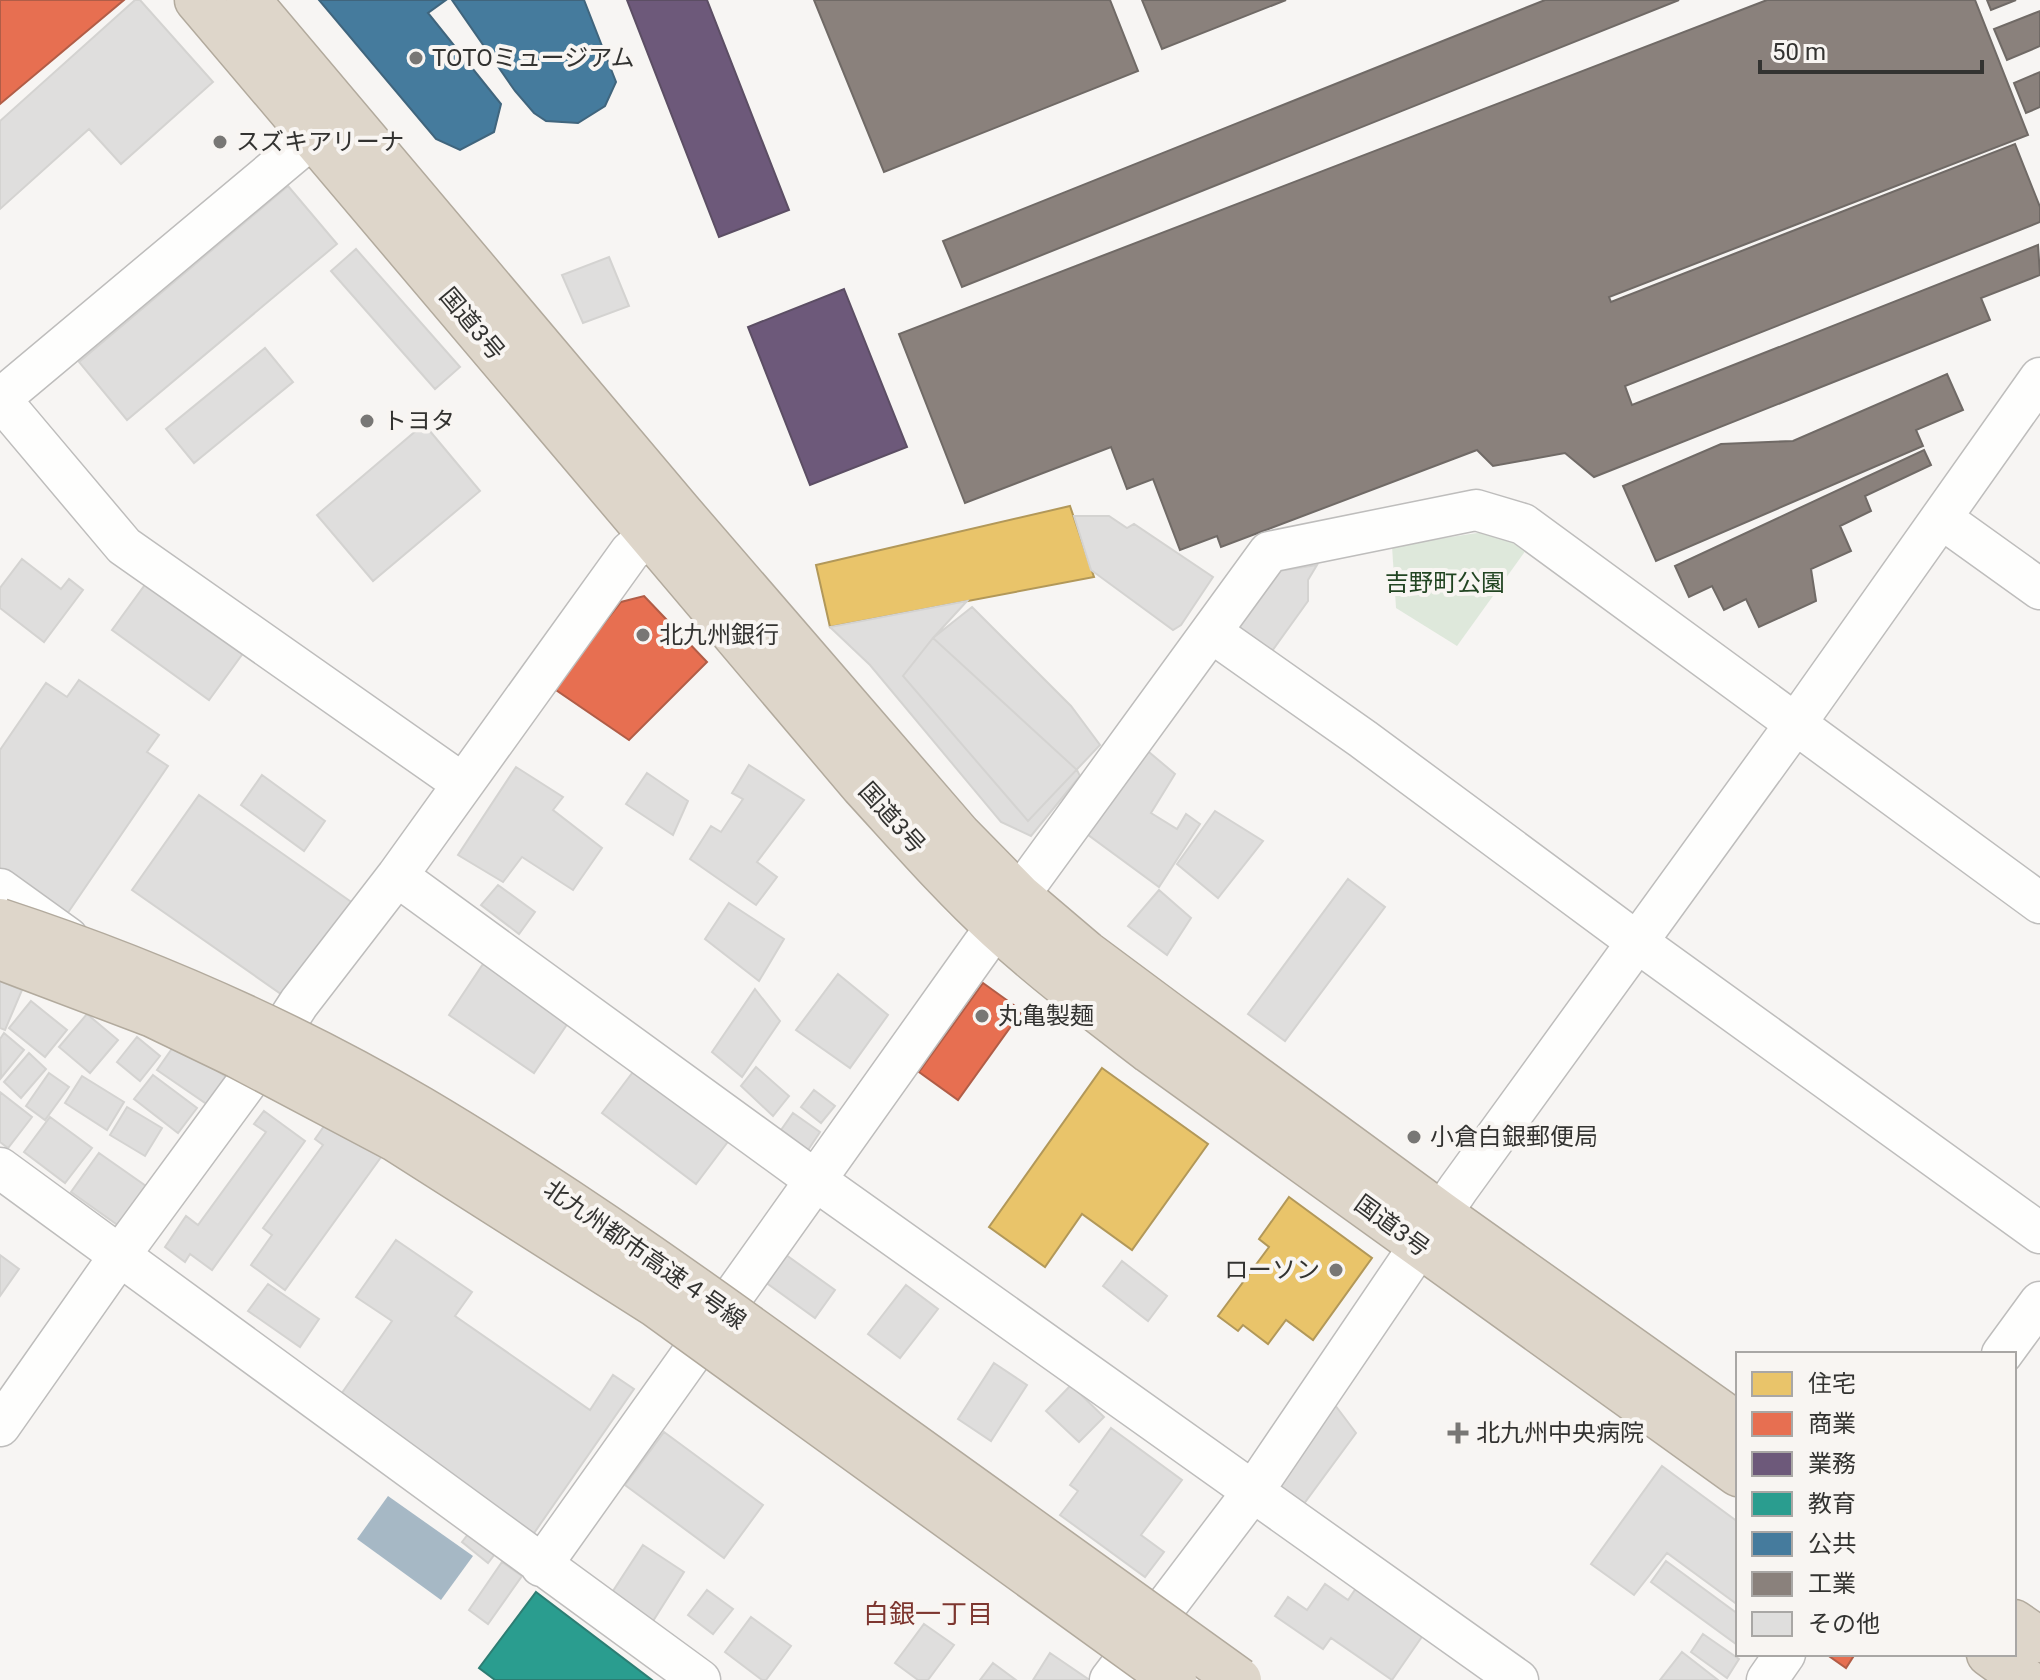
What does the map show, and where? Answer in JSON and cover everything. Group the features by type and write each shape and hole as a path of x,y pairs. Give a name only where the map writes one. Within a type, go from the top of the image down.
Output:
{"highway":[{"name":"国道3号","path":"197,0 313,137 665,523"},
{"name":"国道3号","path":"248,0 665,523 863,786 932,862 1008,912 1066,987 1150,1051 1736,1424"},
{"name":"北九州都市高速４号線","path":"0,921 168,982 254,1021 419,1108 532,1178 673,1272 1239,1680"},
{"name":"北九州都市高速４号線","path":"0,957 153,1015 238,1056 408,1147 656,1305 1174,1680"},
{"name":"国道3号","path":"1431,1230 1736,1472"},
{"path":"2016,1623 2040,1640"},
{"path":"1992,1656 2025,1680"}],"street":[{"path":"313,137 0,399 124,546 463,784"},
{"path":"1110,1680 1254,1490 1431,1230 2040,378"},
{"path":"541,1566 815,1180 1269,552 1476,510 1523,524 2040,903"},
{"path":"1941,518 2040,589"},
{"path":"0,1426 253,1074 299,1003 397,876 630,552 665,523"},
{"path":"1211,632 1363,739 1637,942 2040,1233"},
{"path":"397,876 815,1180 1518,1680"},
{"path":"0,889 253,1074"},
{"path":"0,1168 700,1680"},
{"path":"2003,1352 2040,1302"},
{"path":"1767,1680 1784,1656"}],"green space":[{"name":"吉野町公園","path":"1490,531 1526,550 1457,646 1396,608 1392,546"}],"water":[{"path":"388,1496 473,1556 441,1600 357,1539"}],"building: 住宅":[{"path":"1070,506 1094,577 830,627 816,565"},
{"path":"1102,1068 1208,1144 1132,1250 1082,1214 1045,1267 989,1227"},
{"path":"1289,1197 1372,1258 1313,1340 1286,1320 1268,1344 1243,1325 1238,1331 1218,1316 1269,1247 1259,1239"}],"building: 商業":[{"path":"0,0 124,0 0,104"},
{"path":"644,596 707,662 629,740 553,688 621,602"},
{"path":"983,983 1022,1011 958,1100 919,1072"},
{"path":"1829,1656 1854,1656 1846,1668"}],"building: 業務":[{"path":"627,0 707,0 789,210 719,237"},
{"path":"844,289 907,447 810,485 748,327"}],"building: 教育":[{"path":"536,1592 652,1680 495,1680 479,1668"}],"building: 公共":[{"name":"TOTOミュージアム","path":"319,0 446,0 428,13 501,104 494,132 460,150 436,139"},
{"name":"TOTOミュージアム","path":"452,0 584,0 616,82 605,106 578,123 546,121 534,113 515,91"}],"building: 工業":[{"path":"814,0 1110,0 1138,71 884,172"},
{"path":"1142,0 1286,0 1162,49"},
{"path":"1545,0 1679,0 962,287 943,241"},
{"path":"1767,0 1975,0 2028,135 1609,297 1611,302 2015,144 2040,207 2040,222 1625,386 1632,405 2038,245 2040,275 1981,298 1990,320 1594,477 1565,453 1493,466 1477,450 1221,547 1217,536 1180,550 1153,479 1127,489 1111,447 965,503 899,334"},
{"path":"1987,0 2016,0 1991,10"},
{"path":"2040,11 2040,46 2007,60 1994,29"},
{"path":"2040,72 2040,107 2026,113 2014,83"},
{"path":"1947,374 1963,410 1916,430 1923,446 1656,561 1623,486 1721,444 1793,441"},
{"path":"1924,450 1931,465 1865,496 1871,511 1840,526 1851,551 1811,569 1816,601 1759,627 1746,599 1724,610 1712,586 1689,597 1675,566"}],"building: その他":[{"path":"135,0 140,0 213,82 121,164 89,129 0,209 0,121"},
{"path":"288,186 337,244 127,420 79,362"},
{"path":"356,249 460,367 435,389 331,271"},
{"path":"609,257 629,306 583,323 562,275"},
{"path":"265,348 293,382 194,463 166,429"},
{"path":"424,424 480,491 373,581 317,515"},
{"path":"1074,516 1109,516 1127,528 1134,524 1213,577 1181,625 1173,630 1091,570"},
{"path":"22,559 61,589 69,579 83,590 44,642 0,608 0,588"},
{"path":"1317,565 1308,580 1308,601 1272,651 1238,627 1278,571"},
{"path":"155,571 252,641 209,700 112,630"},
{"path":"967,601 933,638 1080,776 1031,836 1001,822 870,665 830,627"},
{"path":"972,607 1071,706 1100,745 1028,821 903,676 933,638"},
{"path":"79,680 159,735 147,752 168,766 65,917 0,886 0,750 46,683 67,697"},
{"path":"1143,747 1175,774 1151,813 1177,829 1186,814 1200,824 1159,887 1076,826"},
{"path":"749,765 804,800 757,862 777,877 756,905 690,859 711,826 721,832 743,799 732,793"},
{"path":"516,767 563,797 553,810 602,848 573,890 522,857 503,882 458,855"},
{"path":"647,773 688,801 673,835 626,804"},
{"path":"262,775 325,821 304,851 241,805"},
{"path":"199,795 357,906 291,1001 132,890"},
{"path":"1215,811 1263,841 1218,898 1177,864"},
{"path":"1348,879 1385,907 1285,1041 1248,1014"},
{"path":"498,885 535,912 519,934 481,905"},
{"path":"1159,890 1191,918 1167,955 1128,926"},
{"path":"729,903 784,939 759,981 705,939"},
{"path":"483,964 568,1023 534,1073 449,1015"},
{"path":"838,974 888,1015 850,1068 796,1030"},
{"path":"0,981 22,990 5,1030 0,1028"},
{"path":"755,989 780,1021 742,1077 712,1052"},
{"path":"31,1001 67,1030 45,1057 9,1028"},
{"path":"87,1014 118,1040 90,1073 59,1047"},
{"path":"4,1033 24,1050 1,1078 0,1039"},
{"path":"137,1037 160,1056 140,1081 117,1062"},
{"path":"176,1043 229,1079 211,1107 157,1070"},
{"path":"29,1053 46,1069 21,1098 4,1082"},
{"path":"756,1067 789,1096 773,1116 741,1086"},
{"path":"636,1068 730,1139 696,1184 602,1113"},
{"path":"49,1073 69,1087 45,1120 26,1106"},
{"path":"153,1075 197,1108 178,1133 134,1099"},
{"path":"82,1076 124,1102 107,1130 65,1103"},
{"path":"814,1090 835,1106 821,1123 801,1107"},
{"path":"0,1092 32,1117 8,1148 0,1142"},
{"path":"127,1107 162,1128 145,1156 110,1135"},
{"path":"264,1111 305,1141 212,1270 190,1254 185,1262 165,1247 186,1216 198,1225 266,1132 254,1124"},
{"path":"793,1113 820,1132 808,1150 781,1130"},
{"path":"332,1115 384,1153 285,1290 251,1265 272,1235 263,1228 323,1145 315,1139"},
{"path":"50,1117 92,1148 65,1183 24,1152"},
{"path":"99,1153 146,1186 119,1226 71,1192"},
{"path":"396,1240 472,1292 455,1316 590,1410 613,1375 634,1389 532,1536 337,1400 392,1321 356,1297"},
{"path":"775,1247 835,1290 815,1318 754,1274"},
{"path":"0,1255 19,1269 0,1296"},
{"path":"1122,1261 1167,1296 1148,1321 1103,1286"},
{"path":"268,1284 319,1319 300,1347 248,1311"},
{"path":"906,1285 938,1309 900,1358 868,1334"},
{"path":"994,1363 1027,1385 991,1441 958,1419"},
{"path":"1071,1385 1104,1417 1079,1442 1046,1411"},
{"path":"1335,1405 1356,1433 1303,1505 1276,1485"},
{"path":"1111,1428 1182,1480 1141,1535 1164,1552 1145,1577 1060,1515 1078,1491 1070,1485"},
{"path":"664,1432 763,1505 724,1558 625,1485"},
{"path":"1662,1466 1736,1521 1736,1604 1667,1553 1634,1595 1591,1564"},
{"path":"472,1529 498,1550 488,1563 462,1542"},
{"path":"643,1545 684,1572 653,1621 611,1594"},
{"path":"1666,1561 1736,1613 1736,1644 1651,1582"},
{"path":"502,1562 522,1576 488,1624 469,1610"},
{"path":"1361,1581 1428,1628 1392,1680 1331,1638 1323,1649 1275,1616 1288,1597 1307,1610 1325,1584 1348,1600"},
{"path":"707,1590 733,1609 713,1634 688,1615"},
{"path":"751,1617 791,1646 766,1680 725,1652"},
{"path":"924,1624 954,1645 928,1680 918,1680 895,1663"},
{"path":"1703,1634 1739,1659 1727,1678 1691,1652"},
{"path":"1682,1652 1718,1680 1660,1680"},
{"path":"1050,1653 1088,1679 1033,1680"},
{"path":"993,1663 1016,1680 980,1680"}],"place":[{"name":"TOTOミュージアム","path":"416,58"},
{"name":"スズキアリーナ","path":"220,142"},
{"name":"トヨタ","path":"367,421"},
{"name":"北九州銀行","path":"643,635"},
{"name":"丸亀製麺","path":"982,1016"},
{"name":"小倉白銀郵便局","path":"1414,1137"},
{"name":"ローソン","path":"1336,1270"},
{"name":"北九州中央病院","path":"1458,1433"}],"district":[{"name":"白銀一丁目","path":"928,1614"}]}
